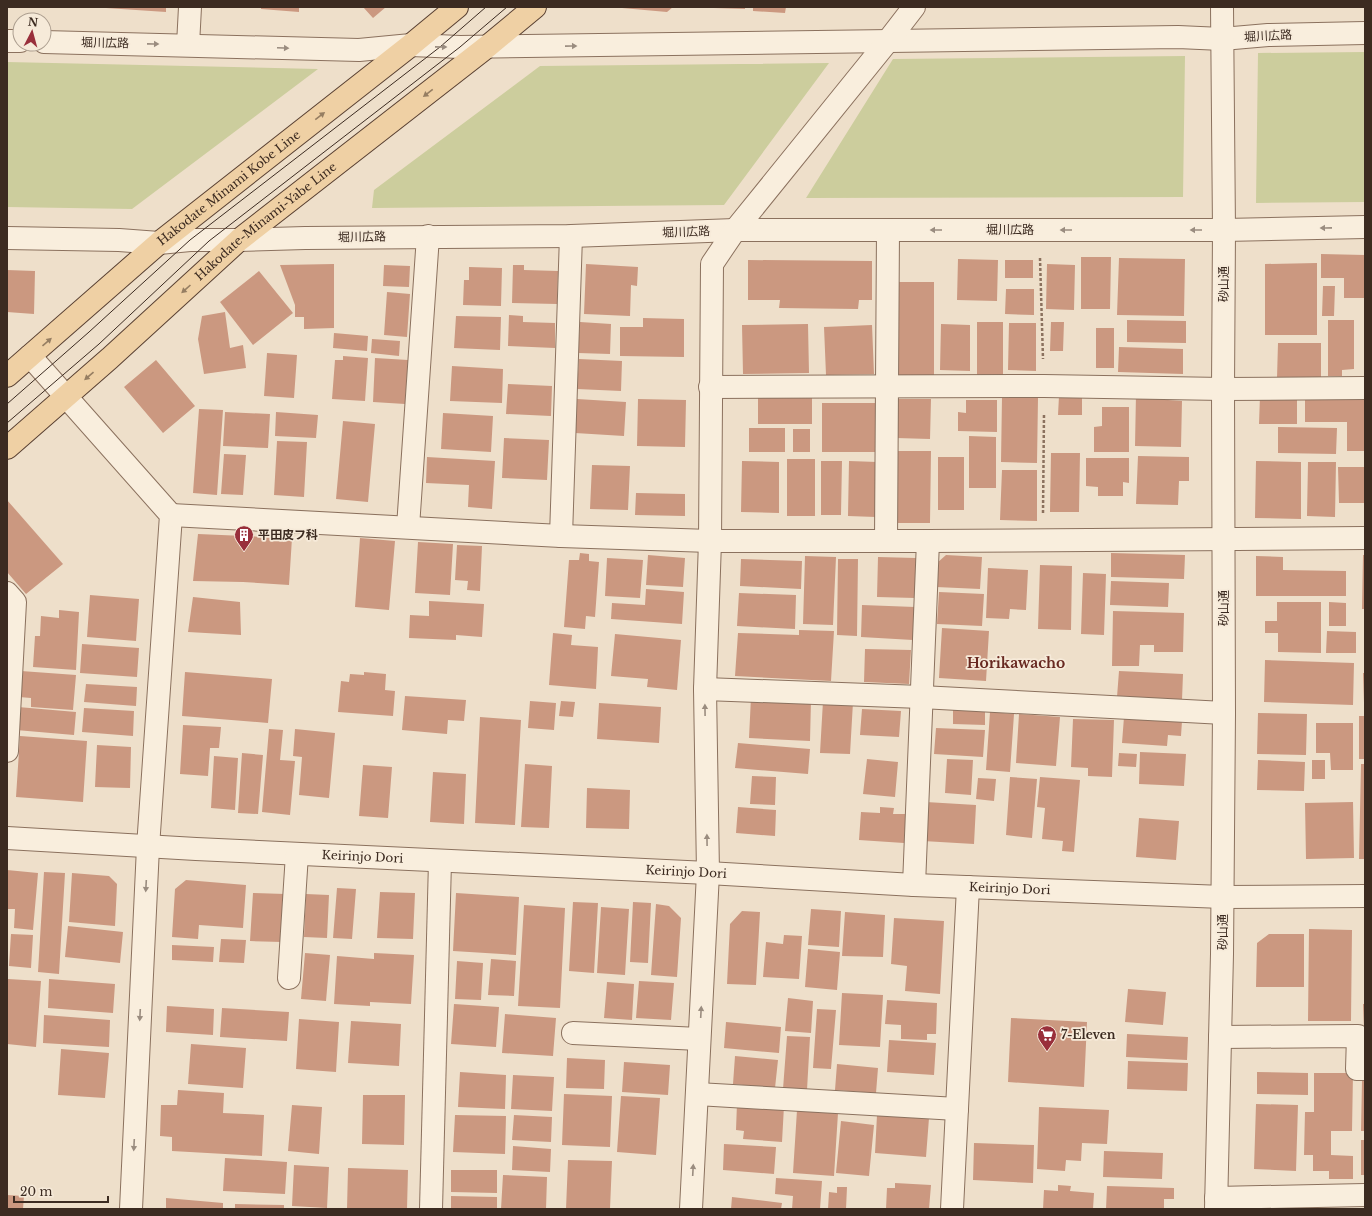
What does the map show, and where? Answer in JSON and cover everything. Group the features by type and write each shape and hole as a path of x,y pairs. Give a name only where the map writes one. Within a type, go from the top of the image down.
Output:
{"main road":[{"name":"Hakodate-Minami-Yabe Line","path":"7,448 110,358 239,240 488,46 535,7"},
{"name":"Hakodate Minami Kobe Line","path":"7,376 159,243 411,45 450,9"}],"street":[{"path":"188,45 190,7"},
{"path":"691,1209 708,873 705,689 710,541 712,264 735,230 914,7"},
{"name":"砂山通","path":"1216,1203 1223,897 1224,713 1224,230 1222,7"},
{"name":"堀川広路","path":"52,42 359,50 411,45 440,47 556,46 1178,37 1222,39 1268,35 1365,33"},
{"name":"堀川広路","path":"7,238 119,240 159,243 190,240 305,238 572,236 735,230 1224,230 1365,227"},
{"path":"886,540 888,230"},
{"path":"408,528 428,236"},
{"path":"562,536 572,236"},
{"path":"30,356 171,515 148,847 131,1209"},
{"path":"710,387 886,388 1044,386 1223,389 1365,388"},
{"path":"171,515 562,536 710,541 1365,538"},
{"path":"914,885 928,541"},
{"path":"7,593 15,602 7,751"},
{"path":"705,689 921,697 1224,713"},
{"name":"Keirinjo Dori","path":"7,838 148,847 708,873 914,885 1223,897 1365,896"},
{"path":"289,978 297,854"},
{"path":"431,1209 440,861"},
{"path":"952,1209 968,887"},
{"path":"573,1033 700,1039"},
{"path":"1220,1037 1358,1036 1357,1069 1365,1069"},
{"path":"697,1094 957,1109"},
{"path":"1216,1203 1365,1195"}],"green space":[{"path":"1365,52 1365,202 1256,203 1258,53"},
{"path":"1185,56 1183,197 806,198 893,59"},
{"path":"7,62 318,69 132,209 7,207"},
{"path":"829,63 724,205 372,208 374,190 540,66"}],"building":[{"path":"166,7 166,12 106,8"},
{"path":"261,7 299,7 299,12 261,9"},
{"path":"363,7 386,7 373,18"},
{"path":"621,7 673,7 667,12"},
{"path":"745,7 745,9 714,8"},
{"path":"753,7 786,7 785,13 753,11"},
{"path":"1321,254 1365,255 1365,298 1344,298 1344,278 1321,278"},
{"path":"1081,257 1111,257 1110,309 1081,309"},
{"path":"1119,258 1185,259 1184,316 1117,315"},
{"path":"958,259 998,260 997,301 957,300"},
{"path":"748,260 872,261 872,300 859,300 858,309 779,308 780,300 748,300"},
{"path":"1005,260 1033,260 1033,278 1005,278"},
{"path":"1317,263 1317,335 1265,335 1265,264"},
{"path":"334,264 334,328 304,329 304,317 295,317 295,305 280,265"},
{"path":"586,264 638,267 637,286 631,285 630,316 584,314"},
{"path":"1047,264 1075,265 1074,310 1046,309"},
{"path":"384,265 410,266 409,287 383,286"},
{"path":"513,265 524,265 524,270 558,271 557,304 512,303"},
{"path":"469,267 502,268 501,306 463,305 464,280 469,280"},
{"path":"7,270 35,271 34,314 7,312"},
{"path":"259,271 293,313 253,345 220,302"},
{"path":"895,282 934,282 934,377 895,377"},
{"path":"1323,286 1335,286 1334,316 1322,316"},
{"path":"1006,289 1034,289 1034,315 1005,314"},
{"path":"387,292 410,294 407,337 384,335"},
{"path":"225,312 230,348 243,345 246,368 204,374 198,339 202,316"},
{"path":"509,315 523,316 523,322 555,323 555,348 508,346"},
{"path":"456,316 501,317 500,350 454,348"},
{"path":"643,318 684,319 684,357 620,356 620,327 643,327"},
{"path":"1127,320 1186,321 1186,343 1127,342"},
{"path":"1328,320 1354,320 1354,369 1342,370 1342,376 1328,376"},
{"path":"580,322 611,324 610,354 578,353"},
{"path":"977,322 1003,322 1003,375 977,375"},
{"path":"1051,322 1064,322 1063,351 1050,351"},
{"path":"1009,323 1036,323 1036,371 1008,370"},
{"path":"808,324 809,373 743,374 742,325"},
{"path":"941,324 970,325 970,371 940,370"},
{"path":"872,325 874,374 826,375 824,327"},
{"path":"1096,328 1114,328 1114,368 1096,368"},
{"path":"334,333 368,336 367,351 333,348"},
{"path":"372,339 400,341 399,356 371,353"},
{"path":"1278,343 1321,343 1321,378 1277,378"},
{"path":"1119,347 1183,349 1183,374 1118,372"},
{"path":"267,353 297,355 294,398 264,396"},
{"path":"343,356 368,358 365,401 332,399 335,360 343,360"},
{"path":"375,358 408,360 405,404 373,402"},
{"path":"579,359 622,361 621,391 577,389"},
{"path":"156,360 195,406 163,433 124,387"},
{"path":"452,366 503,369 502,403 450,401"},
{"path":"508,384 552,386 551,416 506,414"},
{"path":"1136,394 1168,395 1168,400 1182,401 1181,447 1135,446"},
{"path":"1059,396 1082,396 1082,415 1058,415"},
{"path":"1260,396 1297,396 1297,424 1259,424"},
{"path":"812,397 812,424 758,424 758,398"},
{"path":"1002,397 1038,398 1037,463 1001,462"},
{"path":"1305,397 1365,397 1365,451 1347,451 1347,422 1305,422"},
{"path":"577,399 626,402 624,436 575,433"},
{"path":"638,399 686,400 685,447 637,446"},
{"path":"896,399 931,399 930,439 896,438"},
{"path":"966,400 997,400 997,432 958,431 958,412 966,413"},
{"path":"822,403 877,403 877,452 822,452"},
{"path":"1102,407 1129,407 1129,452 1094,452 1094,427 1102,426"},
{"path":"199,409 223,410 217,495 193,493"},
{"path":"225,412 270,414 268,448 223,446"},
{"path":"276,412 318,415 316,438 275,436"},
{"path":"443,413 493,416 491,452 441,449"},
{"path":"343,421 375,424 368,502 336,499"},
{"path":"1278,427 1337,428 1336,454 1278,453"},
{"path":"749,428 785,428 785,452 749,452"},
{"path":"793,429 810,429 810,452 793,452"},
{"path":"969,436 996,437 996,488 969,488"},
{"path":"504,438 549,440 547,480 502,478"},
{"path":"277,441 307,442 304,497 274,495"},
{"path":"896,451 931,451 930,523 895,523"},
{"path":"1051,453 1080,453 1079,512 1050,512"},
{"path":"224,454 246,455 243,495 221,494"},
{"path":"1138,456 1189,457 1189,481 1179,481 1178,505 1136,504"},
{"path":"427,457 495,461 492,509 468,507 469,485 426,483"},
{"path":"938,457 964,457 964,510 938,510"},
{"path":"1086,458 1129,458 1129,483 1123,482 1123,496 1098,496 1098,487 1086,486"},
{"path":"787,459 815,459 815,516 787,516"},
{"path":"742,461 779,462 779,513 741,512"},
{"path":"821,461 842,461 841,515 821,515"},
{"path":"849,461 877,462 876,517 848,516"},
{"path":"1256,461 1301,462 1301,519 1255,518"},
{"path":"1308,462 1336,462 1335,517 1307,516"},
{"path":"592,465 630,466 628,510 590,509"},
{"path":"1338,467 1364,467 1365,503 1339,503"},
{"path":"1002,470 1037,470 1037,521 1000,520"},
{"path":"636,493 685,494 685,516 635,515"},
{"path":"7,500 63,564 26,594 7,572"},
{"name":"平田皮フ科","path":"198,534 292,538 289,585 193,581"},
{"path":"360,538 395,541 389,610 355,607"},
{"path":"418,542 453,544 450,595 415,593"},
{"path":"457,545 482,546 480,591 467,590 468,581 455,580"},
{"path":"580,553 589,554 589,561 599,562 595,617 586,616 585,629 564,627 569,560 579,560"},
{"path":"1111,553 1185,555 1184,579 1111,577"},
{"path":"648,555 685,558 683,587 646,585"},
{"path":"946,555 982,557 980,589 936,587 937,563"},
{"path":"1363,555 1365,555 1365,609 1362,609"},
{"path":"805,556 836,557 833,625 803,624"},
{"path":"1256,556 1283,557 1283,570 1346,571 1346,596 1256,596"},
{"path":"878,557 916,558 915,598 877,597"},
{"path":"607,558 643,560 640,598 605,596"},
{"path":"741,559 802,561 801,589 740,586"},
{"path":"838,559 858,559 857,636 837,635"},
{"path":"1040,565 1072,566 1071,630 1038,629"},
{"path":"988,568 1028,570 1026,610 1010,609 1009,619 986,618"},
{"path":"1083,573 1106,574 1104,635 1081,634"},
{"path":"1111,581 1169,583 1168,607 1110,605"},
{"path":"646,589 684,592 682,624 611,619 612,603 645,605"},
{"path":"939,592 984,594 982,626 937,624"},
{"path":"739,593 796,595 795,629 737,626"},
{"path":"90,595 139,599 136,641 87,637"},
{"path":"193,597 240,602 241,635 188,632"},
{"path":"429,601 484,604 482,637 456,635 456,640 409,638 410,615 429,616"},
{"path":"1277,602 1321,602 1321,653 1278,652 1278,633 1265,633 1265,621 1277,621"},
{"path":"1329,602 1346,603 1346,626 1329,626"},
{"path":"862,605 915,607 913,640 861,637"},
{"path":"59,610 79,612 76,670 33,667 35,636 40,636 41,616 59,618"},
{"path":"1113,611 1184,613 1183,652 1154,652 1154,645 1140,645 1139,666 1112,666"},
{"path":"942,628 989,631 986,681 939,678"},
{"path":"799,630 834,631 831,681 735,676 738,633 799,635"},
{"path":"1327,631 1356,632 1356,653 1326,653"},
{"path":"553,633 572,635 571,645 598,647 596,689 549,685"},
{"path":"615,634 681,640 677,690 647,687 648,679 611,676"},
{"path":"82,644 139,648 137,677 80,673"},
{"path":"865,649 911,650 909,684 864,682"},
{"path":"1265,660 1354,663 1353,705 1264,702"},
{"path":"21,671 76,675 73,710 31,707 31,698 19,697"},
{"path":"1119,671 1183,674 1182,700 1117,697"},
{"path":"185,672 272,679 268,723 182,716"},
{"path":"364,672 386,674 385,690 395,691 393,716 338,712 341,681 349,682 350,674 364,675"},
{"path":"1363,673 1365,673 1365,703 1364,703"},
{"path":"86,684 137,687 136,706 84,702"},
{"path":"405,696 466,700 464,721 448,720 447,734 402,730"},
{"path":"751,697 811,700 810,741 749,738"},
{"path":"530,701 556,703 554,730 528,728"},
{"path":"561,701 575,702 573,717 559,716"},
{"path":"823,701 853,702 850,754 820,753"},
{"path":"599,703 661,707 659,743 597,739"},
{"path":"18,707 76,712 74,735 16,730"},
{"path":"84,708 134,711 133,736 82,732"},
{"path":"862,709 901,711 899,737 860,735"},
{"path":"953,710 985,711 985,725 953,724"},
{"path":"990,712 1014,714 1010,772 986,770"},
{"path":"1258,713 1307,714 1306,755 1257,754"},
{"path":"1019,714 1060,717 1056,766 1016,763"},
{"path":"1359,716 1365,716 1365,759 1359,759"},
{"path":"480,717 521,720 515,825 475,823"},
{"path":"1124,717 1182,721 1181,736 1168,735 1167,746 1122,743"},
{"path":"1073,719 1114,720 1112,777 1088,776 1088,768 1071,767"},
{"path":"1316,723 1353,723 1353,770 1331,770 1330,753 1316,753"},
{"path":"183,725 221,727 219,748 210,748 208,776 180,774"},
{"path":"936,728 985,730 983,757 934,754"},
{"path":"269,729 283,730 280,760 295,761 290,815 262,812"},
{"path":"295,729 335,733 329,798 299,795 302,757 293,756"},
{"path":"20,736 87,741 83,802 16,797"},
{"path":"738,743 810,749 808,774 735,768"},
{"path":"97,745 131,747 130,788 95,787"},
{"path":"1140,752 1186,754 1184,786 1139,784"},
{"path":"242,753 263,755 258,814 238,813"},
{"path":"1119,753 1137,754 1136,767 1118,766"},
{"path":"214,756 238,758 235,810 211,808"},
{"path":"867,759 898,762 895,797 863,794"},
{"path":"947,759 973,760 971,795 945,793"},
{"path":"1258,760 1305,762 1304,791 1257,790"},
{"path":"1312,760 1325,760 1325,779 1312,779"},
{"path":"525,764 552,766 549,828 521,827"},
{"path":"1361,764 1365,764 1365,859 1359,859"},
{"path":"363,765 392,767 388,818 359,816"},
{"path":"433,772 466,774 464,824 430,822"},
{"path":"752,776 776,777 775,805 750,804"},
{"path":"1010,777 1037,779 1032,838 1006,835"},
{"path":"1040,777 1080,780 1074,852 1062,851 1063,841 1042,839 1045,808 1037,807"},
{"path":"978,778 996,779 994,801 976,799"},
{"path":"587,788 630,790 629,829 586,828"},
{"path":"926,802 976,805 974,844 923,841"},
{"path":"1353,802 1354,858 1306,859 1305,803"},
{"path":"738,807 776,810 775,836 736,833"},
{"path":"880,807 894,808 893,814 906,814 904,843 859,840 861,812 880,813"},
{"path":"1139,818 1179,821 1176,860 1136,857"},
{"path":"7,870 38,873 33,930 14,928 15,909 7,909"},
{"path":"44,872 65,873 59,974 38,972"},
{"path":"72,873 109,876 117,884 115,926 69,922"},
{"path":"186,880 246,885 243,928 199,925 198,939 172,937 175,889"},
{"path":"337,888 356,889 352,939 333,938"},
{"path":"380,892 415,893 413,939 377,938"},
{"path":"253,893 285,894 282,942 250,941"},
{"path":"456,893 519,897 516,955 453,951"},
{"path":"306,894 329,895 327,938 304,937"},
{"path":"573,902 598,903 594,973 569,971"},
{"path":"633,902 651,903 648,963 630,962"},
{"path":"656,904 669,906 681,918 677,977 651,975"},
{"path":"524,905 565,908 560,1008 518,1006"},
{"path":"601,907 629,909 625,975 597,973"},
{"path":"811,909 841,911 839,947 808,945"},
{"path":"742,911 760,912 756,985 727,984 730,924"},
{"path":"845,912 885,915 883,957 842,956"},
{"path":"894,918 944,921 940,994 905,991 907,966 891,964"},
{"path":"68,926 123,932 120,963 65,957"},
{"path":"1309,929 1352,930 1351,1021 1308,1021"},
{"path":"11,934 33,935 31,968 9,966"},
{"path":"1269,934 1304,934 1304,987 1256,987 1257,943"},
{"path":"784,935 802,936 799,979 763,977 766,942 783,944"},
{"path":"221,939 246,940 244,963 219,962"},
{"path":"172,945 214,947 213,962 172,960"},
{"path":"808,949 840,952 837,990 805,987"},
{"path":"305,953 330,955 326,1001 301,999"},
{"path":"374,953 414,955 411,1004 370,1002 370,1006 334,1004 337,956 374,959"},
{"path":"491,959 516,961 514,996 488,995"},
{"path":"457,961 483,963 481,1000 455,999"},
{"path":"8,979 41,981 36,1047 7,1044"},
{"path":"49,979 115,984 113,1013 48,1008"},
{"path":"639,981 674,983 671,1020 636,1018"},
{"path":"607,982 634,984 632,1020 604,1018"},
{"path":"1128,989 1166,992 1163,1025 1125,1022"},
{"path":"842,993 883,995 880,1047 839,1045"},
{"path":"788,998 813,1001 811,1033 785,1031"},
{"path":"887,1000 937,1003 936,1034 927,1034 927,1040 901,1039 901,1025 885,1024"},
{"path":"454,1004 499,1007 496,1047 451,1044"},
{"path":"1363,1004 1365,1004 1365,1029 1364,1029"},
{"path":"167,1006 214,1009 213,1035 166,1032"},
{"path":"222,1008 289,1012 287,1041 220,1037"},
{"path":"817,1009 836,1010 831,1069 813,1068"},
{"path":"505,1014 556,1018 553,1056 502,1053"},
{"path":"44,1015 110,1020 109,1047 43,1043"},
{"name":"7-Eleven","path":"1011,1018 1087,1022 1084,1087 1008,1082"},
{"path":"299,1019 339,1022 336,1072 296,1069"},
{"path":"351,1021 401,1024 399,1066 348,1063"},
{"path":"726,1022 781,1027 779,1053 724,1048"},
{"path":"1127,1034 1188,1037 1187,1060 1126,1057"},
{"path":"787,1036 810,1037 807,1090 783,1089"},
{"path":"889,1040 936,1043 934,1075 887,1072"},
{"path":"191,1044 246,1048 243,1088 188,1084"},
{"path":"61,1049 109,1053 105,1098 58,1095"},
{"path":"735,1056 778,1060 775,1088 733,1084"},
{"path":"567,1058 605,1060 604,1089 566,1088"},
{"path":"1128,1061 1188,1063 1187,1091 1127,1089"},
{"path":"624,1062 670,1065 668,1095 622,1092"},
{"path":"837,1064 878,1068 876,1093 835,1090"},
{"path":"460,1072 506,1075 505,1109 458,1107"},
{"path":"1257,1072 1308,1073 1308,1095 1257,1094"},
{"path":"1314,1073 1353,1073 1352,1131 1331,1131 1331,1155 1353,1156 1353,1179 1329,1179 1329,1171 1313,1171 1313,1155 1304,1155 1305,1112 1314,1112"},
{"path":"513,1075 554,1077 552,1111 511,1109"},
{"path":"1362,1080 1365,1080 1365,1131 1361,1131"},
{"path":"178,1090 224,1093 223,1113 264,1115 262,1156 172,1151 172,1137 160,1136 161,1105 177,1105"},
{"path":"564,1094 612,1096 610,1147 562,1145"},
{"path":"363,1095 405,1095 404,1145 362,1144"},
{"path":"621,1096 660,1098 656,1155 617,1152"},
{"path":"737,1103 784,1106 782,1142 743,1139 744,1131 736,1130"},
{"path":"1256,1104 1298,1105 1296,1171 1254,1169"},
{"path":"292,1105 322,1107 319,1154 288,1151"},
{"path":"1039,1107 1109,1110 1107,1144 1082,1143 1081,1161 1066,1160 1065,1171 1037,1169"},
{"path":"797,1110 838,1113 834,1176 793,1173"},
{"path":"455,1115 506,1116 505,1154 453,1152"},
{"path":"514,1115 552,1117 551,1142 512,1140"},
{"path":"877,1115 929,1118 926,1157 875,1153"},
{"path":"841,1121 874,1125 869,1176 836,1173"},
{"path":"1361,1140 1365,1140 1365,1175 1361,1175"},
{"path":"974,1143 1034,1145 1033,1183 973,1180"},
{"path":"724,1144 776,1147 774,1174 723,1170"},
{"path":"513,1146 551,1149 550,1172 512,1170"},
{"path":"1104,1151 1163,1153 1162,1179 1103,1177"},
{"path":"225,1158 287,1162 285,1194 223,1191"},
{"path":"568,1160 612,1161 610,1209 566,1209"},
{"path":"294,1165 329,1167 327,1208 292,1206"},
{"path":"348,1168 408,1170 407,1209 347,1209"},
{"path":"451,1170 497,1170 497,1193 451,1192"},
{"path":"503,1175 547,1177 546,1209 501,1209"},
{"path":"776,1178 822,1181 820,1209 792,1209 793,1196 775,1194"},
{"path":"895,1183 931,1185 929,1209 886,1209 887,1188 895,1188"},
{"path":"1058,1185 1071,1186 1070,1191 1094,1193 1093,1209 1043,1209 1044,1190 1058,1191"},
{"path":"1107,1186 1174,1188 1174,1199 1164,1199 1164,1209 1106,1209"},
{"path":"837,1187 847,1187 846,1209 828,1209 829,1192 837,1193"},
{"path":"7,1195 24,1196 23,1209 7,1209"},
{"path":"451,1196 497,1197 497,1209 451,1209"},
{"path":"732,1197 782,1203 781,1209 731,1209"},
{"path":"166,1198 223,1203 223,1209 166,1209"},
{"path":"235,1204 284,1205 284,1209 235,1209"}],"tram line":[{"path":"7,404 190,240 440,47 486,7"},
{"path":"7,423 99,344 209,241 460,47 507,7"}],"place":[{"name":"平田皮フ科","path":"244,552"},
{"name":"7-Eleven","path":"1047,1052"}],"district":[{"name":"Horikawacho","path":"1016,663"}]}
